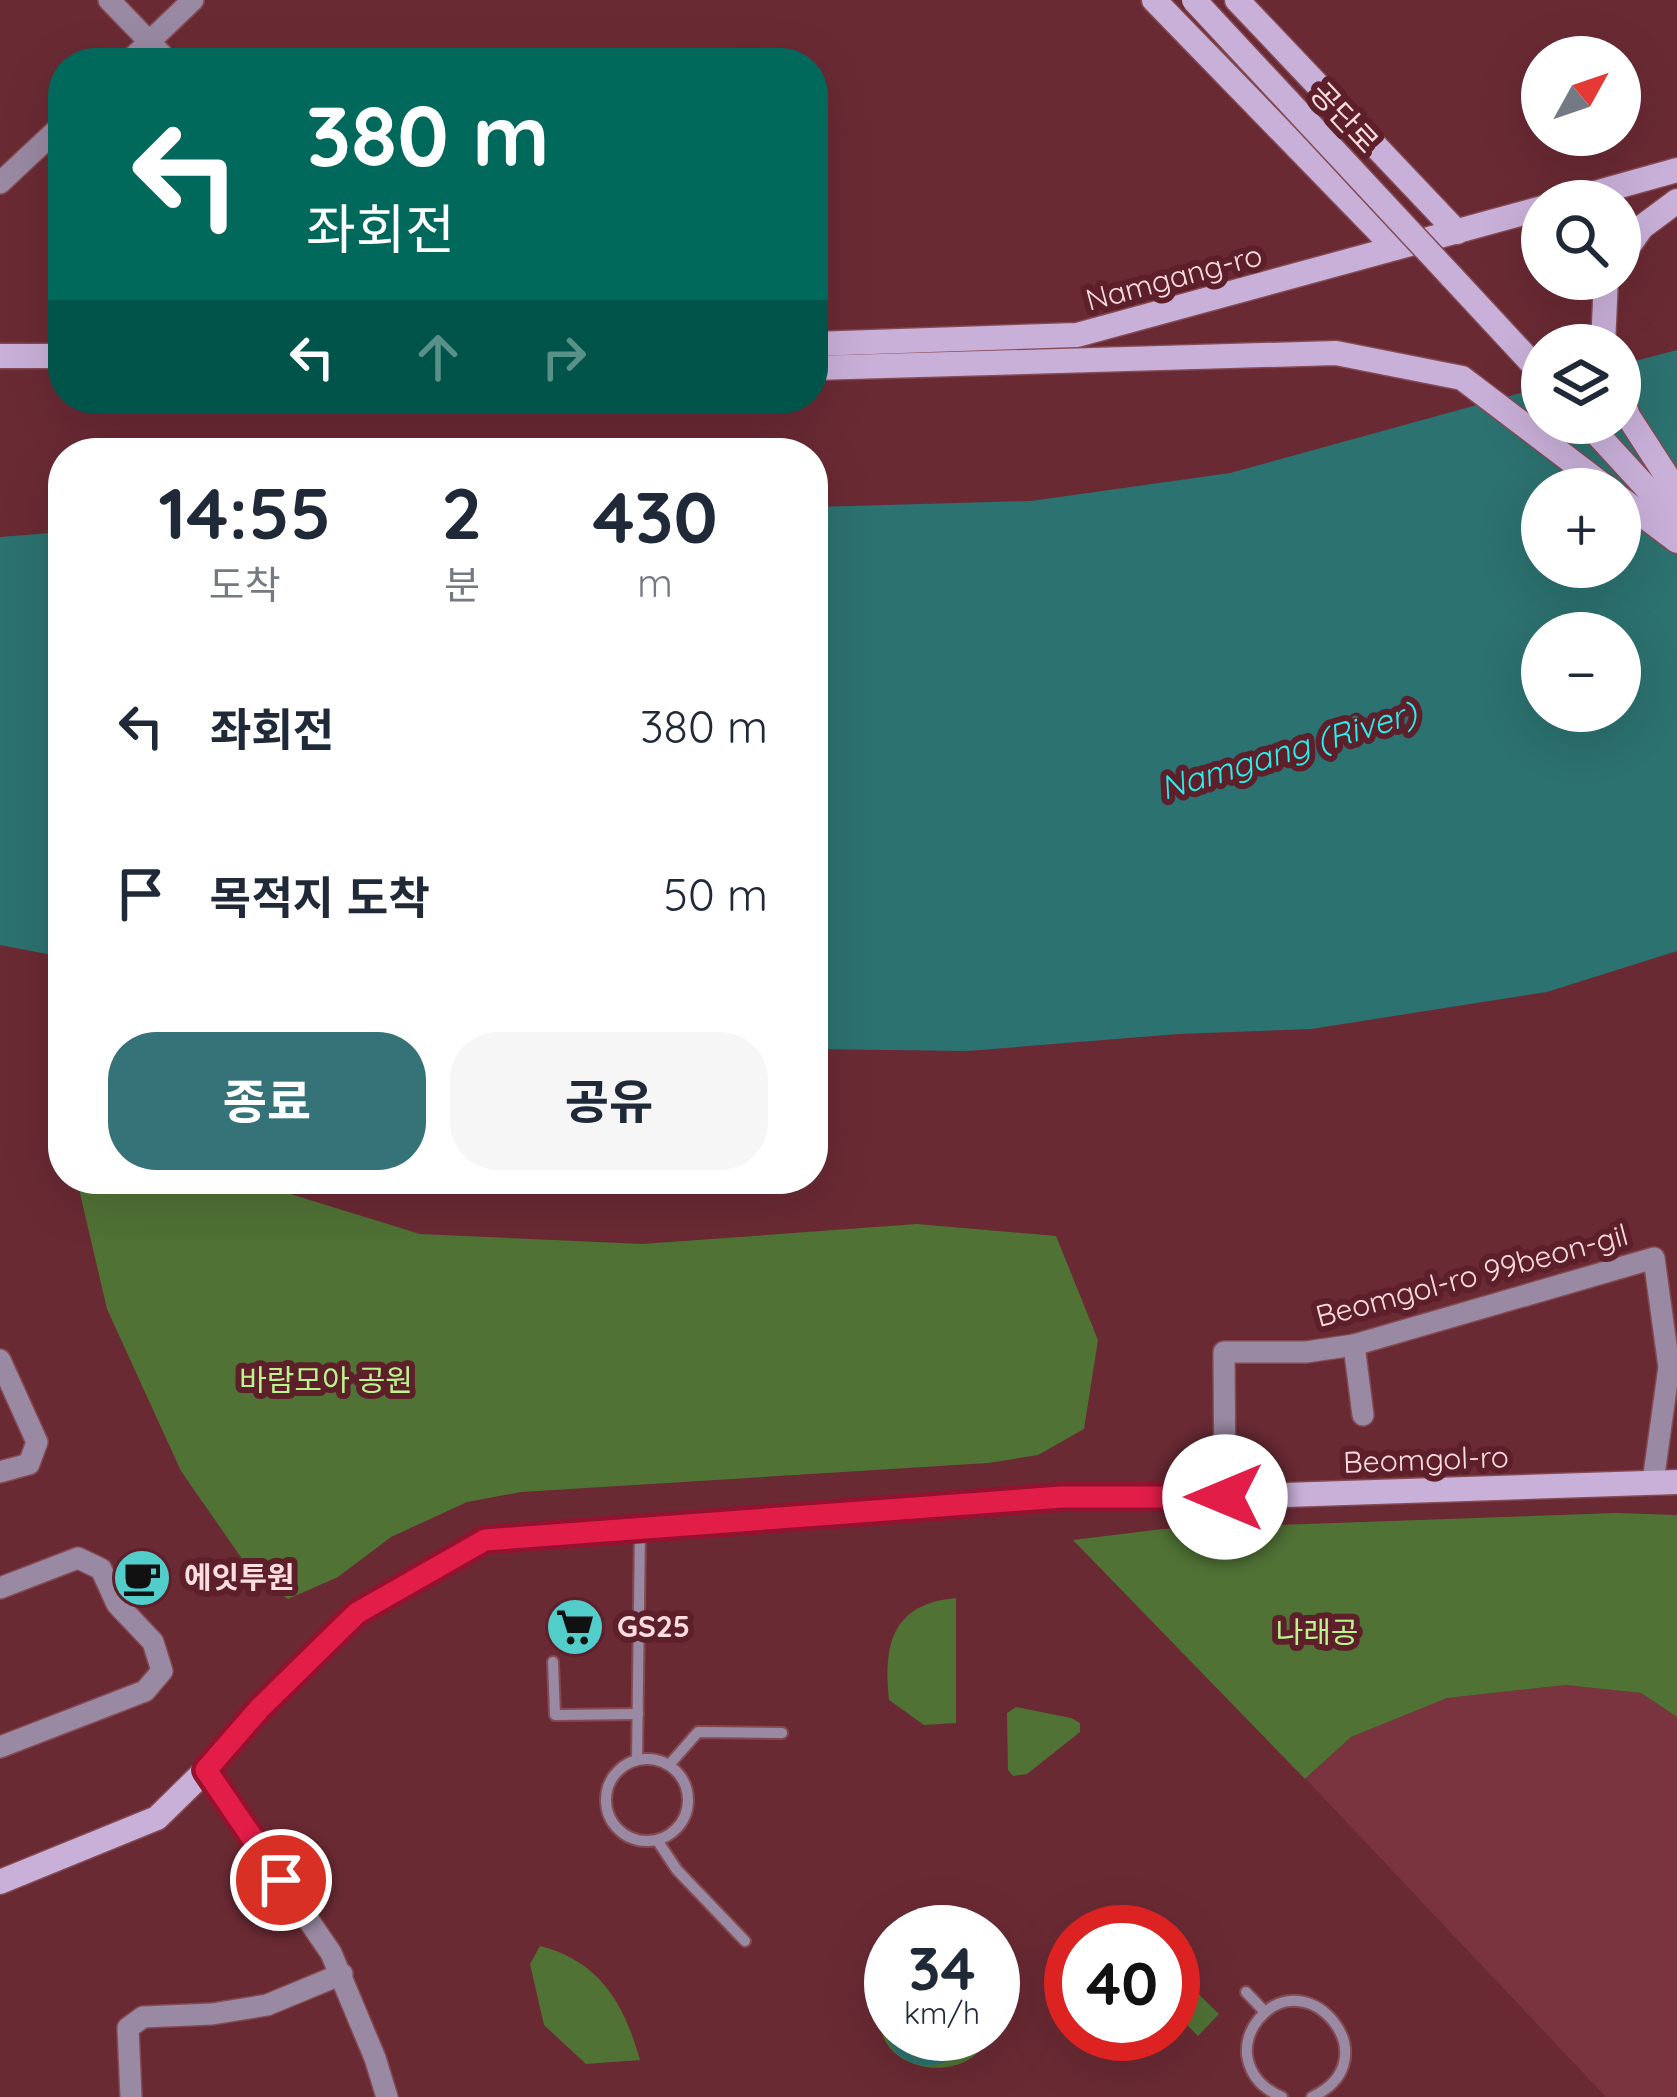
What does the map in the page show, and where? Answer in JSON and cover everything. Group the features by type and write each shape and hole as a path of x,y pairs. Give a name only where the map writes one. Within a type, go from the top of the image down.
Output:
{"street":[{"path":"109,0 156,48"},
{"path":"143,48 193,0"},
{"path":"1154,0 1395,248"},
{"name":"공단로","path":"1193,0 1521,351"},
{"path":"1246,3 1457,232"},
{"path":"0,183 48,138"},
{"path":"1641,180 1677,170"},
{"path":"1376,226 1393,230 1414,218 1422,211 1425,196"},
{"path":"1641,227 1677,201"},
{"name":"Namgang-ro","path":"828,343 1077,335 1521,214"},
{"path":"828,368 1336,353 1462,379 1580,468"},
{"path":"0,356 48,356"},
{"path":"1641,436 1677,492"},
{"path":"1606,444 1677,521"},
{"path":"1641,514 1677,541"},
{"path":"1654,1258 1677,1252"},
{"name":"Beomgol-ro 99beon-gil","path":"1225,1497 1225,1352 1306,1352 1354,1345 1654,1258 1672,1381 1665,1482"},
{"path":"1354,1345 1363,1415"},
{"path":"0,1360 37,1442 28,1464 0,1472"},
{"name":"Beomgol-ro","path":"0,1882 157,1818 357,1613 485,1540 1061,1497 1225,1497 1665,1482"},
{"path":"0,1588 78,1558 101,1569 117,1604 153,1642 162,1671 145,1690 0,1747"},
{"path":"206,1770 342,1974 387,2097"},
{"path":"130,2097 128,2028 143,2017 212,2014 267,2005 342,1974"}],"lane":[{"path":"637,1759 640,1526"},
{"path":"553,1662 555,1715 638,1714"},
{"path":"670,1765 698,1732 782,1732"},
{"path":"637,1759 670,1765 680,1774 688,1800 679,1826 656,1840 644,1841 620,1831 606,1809 608,1783 625,1764 637,1759"},
{"path":"656,1840 677,1870 745,1941"},
{"path":"1246,1992 1265,2012"},
{"path":"1282,2097 1262,2086 1247,2057 1248,2040 1265,2012 1286,2003 1310,2003 1335,2021 1346,2050 1336,2080 1325,2094 1312,2097"}],"shaded area":[{"path":"1566,1685 1641,1693 1677,1717 1677,2097 1606,2097 1306,1779 1351,1737 1446,1698"}],"green space":[{"name":"바람모아 공원","path":"80,1194 291,1194 420,1234 642,1244 917,1224 1056,1236 1098,1340 1084,1429 1038,1455 988,1463 521,1492 467,1502 391,1537 338,1577 288,1599 254,1576 181,1471 107,1309"},
{"name":"나래공","path":"1616,1513 1677,1515 1677,1717 1641,1693 1566,1685 1447,1698 1351,1737 1305,1779 1073,1540 1163,1529"},
{"path":"956,1598 956,1723 924,1725 889,1700 891,1645 905,1618 934,1602"},
{"path":"1016,1707 1071,1718 1080,1723 1080,1732 1027,1774 1013,1776 1008,1770 1007,1713"},
{"path":"540,1946 578,1962 606,1987 626,2020 640,2060 586,2064 544,2025 530,1964"},
{"path":"1200,1996 1219,2014 1200,2034"},
{"path":"909,2061 963,2061 937,2068"}],"water":[{"name":"Namgang (River)","path":"1677,350 1677,951 1547,992 1311,1029 967,1051 828,1049 828,507 1031,501 1230,473 1521,393 1521,444 1641,444 1641,359"},
{"path":"48,533 48,954 0,945 0,537"}],"place":[{"name":"에잇투원","path":"142,1578"},
{"name":"GS25","path":"575,1627"}],"route":[{"path":"281,1880 206,1770 260,1708 357,1613 485,1540 1061,1497 1225,1497"}]}
